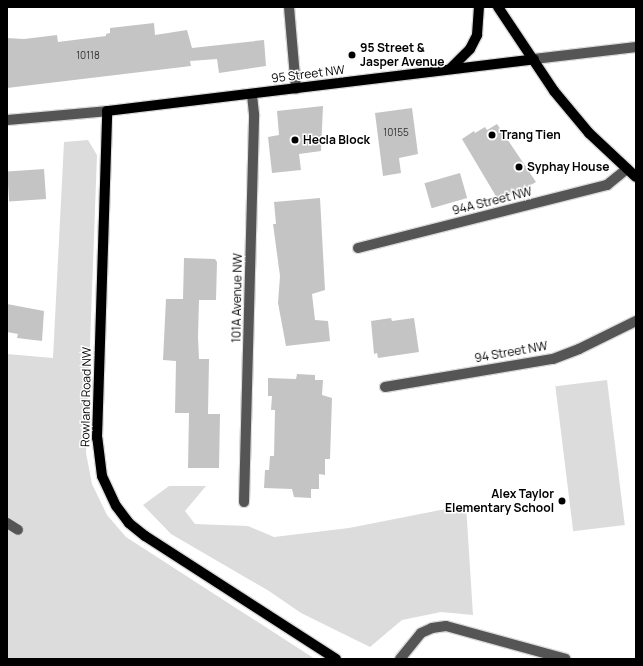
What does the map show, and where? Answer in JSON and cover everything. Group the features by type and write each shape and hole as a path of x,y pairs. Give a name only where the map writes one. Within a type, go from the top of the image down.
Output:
{"main road":[{"path":"450,70 470,49 477,36 479,7"},
{"path":"498,7 554,91 580,123 636,177"},
{"name":"95 Street NW","path":"107,111 534,59"},
{"name":"Rowland Road NW","path":"107,111 97,438 102,476 116,506 129,523 145,536 336,659"}],"street":[{"path":"289,7 296,89"},
{"name":"95 Street NW","path":"534,59 636,47"},
{"name":"101A Avenue NW","path":"244,502 254,114 252,94"},
{"name":"95 Street NW","path":"7,120 107,111"},
{"name":"94A Street NW","path":"358,248 607,185 627,169"},
{"name":"94 Street NW","path":"384,387 553,359 579,349 636,321"},
{"path":"7,523 18,530"},
{"path":"400,659 421,633 432,628 446,626 566,659"}],"shaded area":[{"path":"88,140 97,155 86,453 92,484 107,515 126,537 315,659 7,659 7,354 53,358 64,142"},
{"path":"607,380 625,525 573,531 555,386"},
{"path":"169,486 206,486 185,511 195,524 248,526 274,537 349,528 466,505 473,615 441,612 402,620 370,647 301,613 269,591 171,534 143,505"}],"building":[{"path":"154,23 155,35 187,30 192,48 264,40 266,66 219,73 217,59 190,61 191,66 7,88 7,38 24,39 57,35 58,42 106,36 106,34 110,33 110,28"},
{"name":"Hecla Block","path":"323,106 321,151 299,154 301,170 272,173 268,137 279,135 277,111"},
{"path":"412,108 418,154 399,158 401,173 383,176 375,113"},
{"path":"497,124 536,182 516,194 515,192 509,195 507,192 497,198 462,139 474,131 475,133 485,127 487,130"},
{"path":"44,169 46,199 9,202 7,172"},
{"path":"460,173 467,198 432,208 424,183"},
{"path":"320,198 325,290 312,294 315,320 328,321 330,341 286,346 278,303 280,276 273,224 276,224 274,202"},
{"path":"184,258 215,259 217,262 216,300 199,300 198,337 199,359 209,359 208,414 220,414 219,468 188,468 189,413 175,413 176,361 163,360 166,299 183,299"},
{"path":"7,304 44,311 42,341 17,338 18,334 7,332"},
{"path":"391,318 392,321 414,318 419,352 378,358 377,353 374,354 371,321"},
{"path":"297,374 315,375 315,380 323,380 322,395 332,398 330,459 325,459 325,475 319,474 319,489 311,489 311,498 294,497 292,489 264,488 265,470 269,470 270,456 274,456 275,410 271,410 272,396 268,396 268,378 296,379"}],"place":[{"name":"95 Street & Jasper Avenue","path":"352,55"},
{"name":"Trang Tien","path":"492,135"},
{"name":"Hecla Block","path":"295,140"},
{"name":"Syphay House","path":"519,167"},
{"name":"Alex Taylor Elementary School","path":"562,501"}]}
